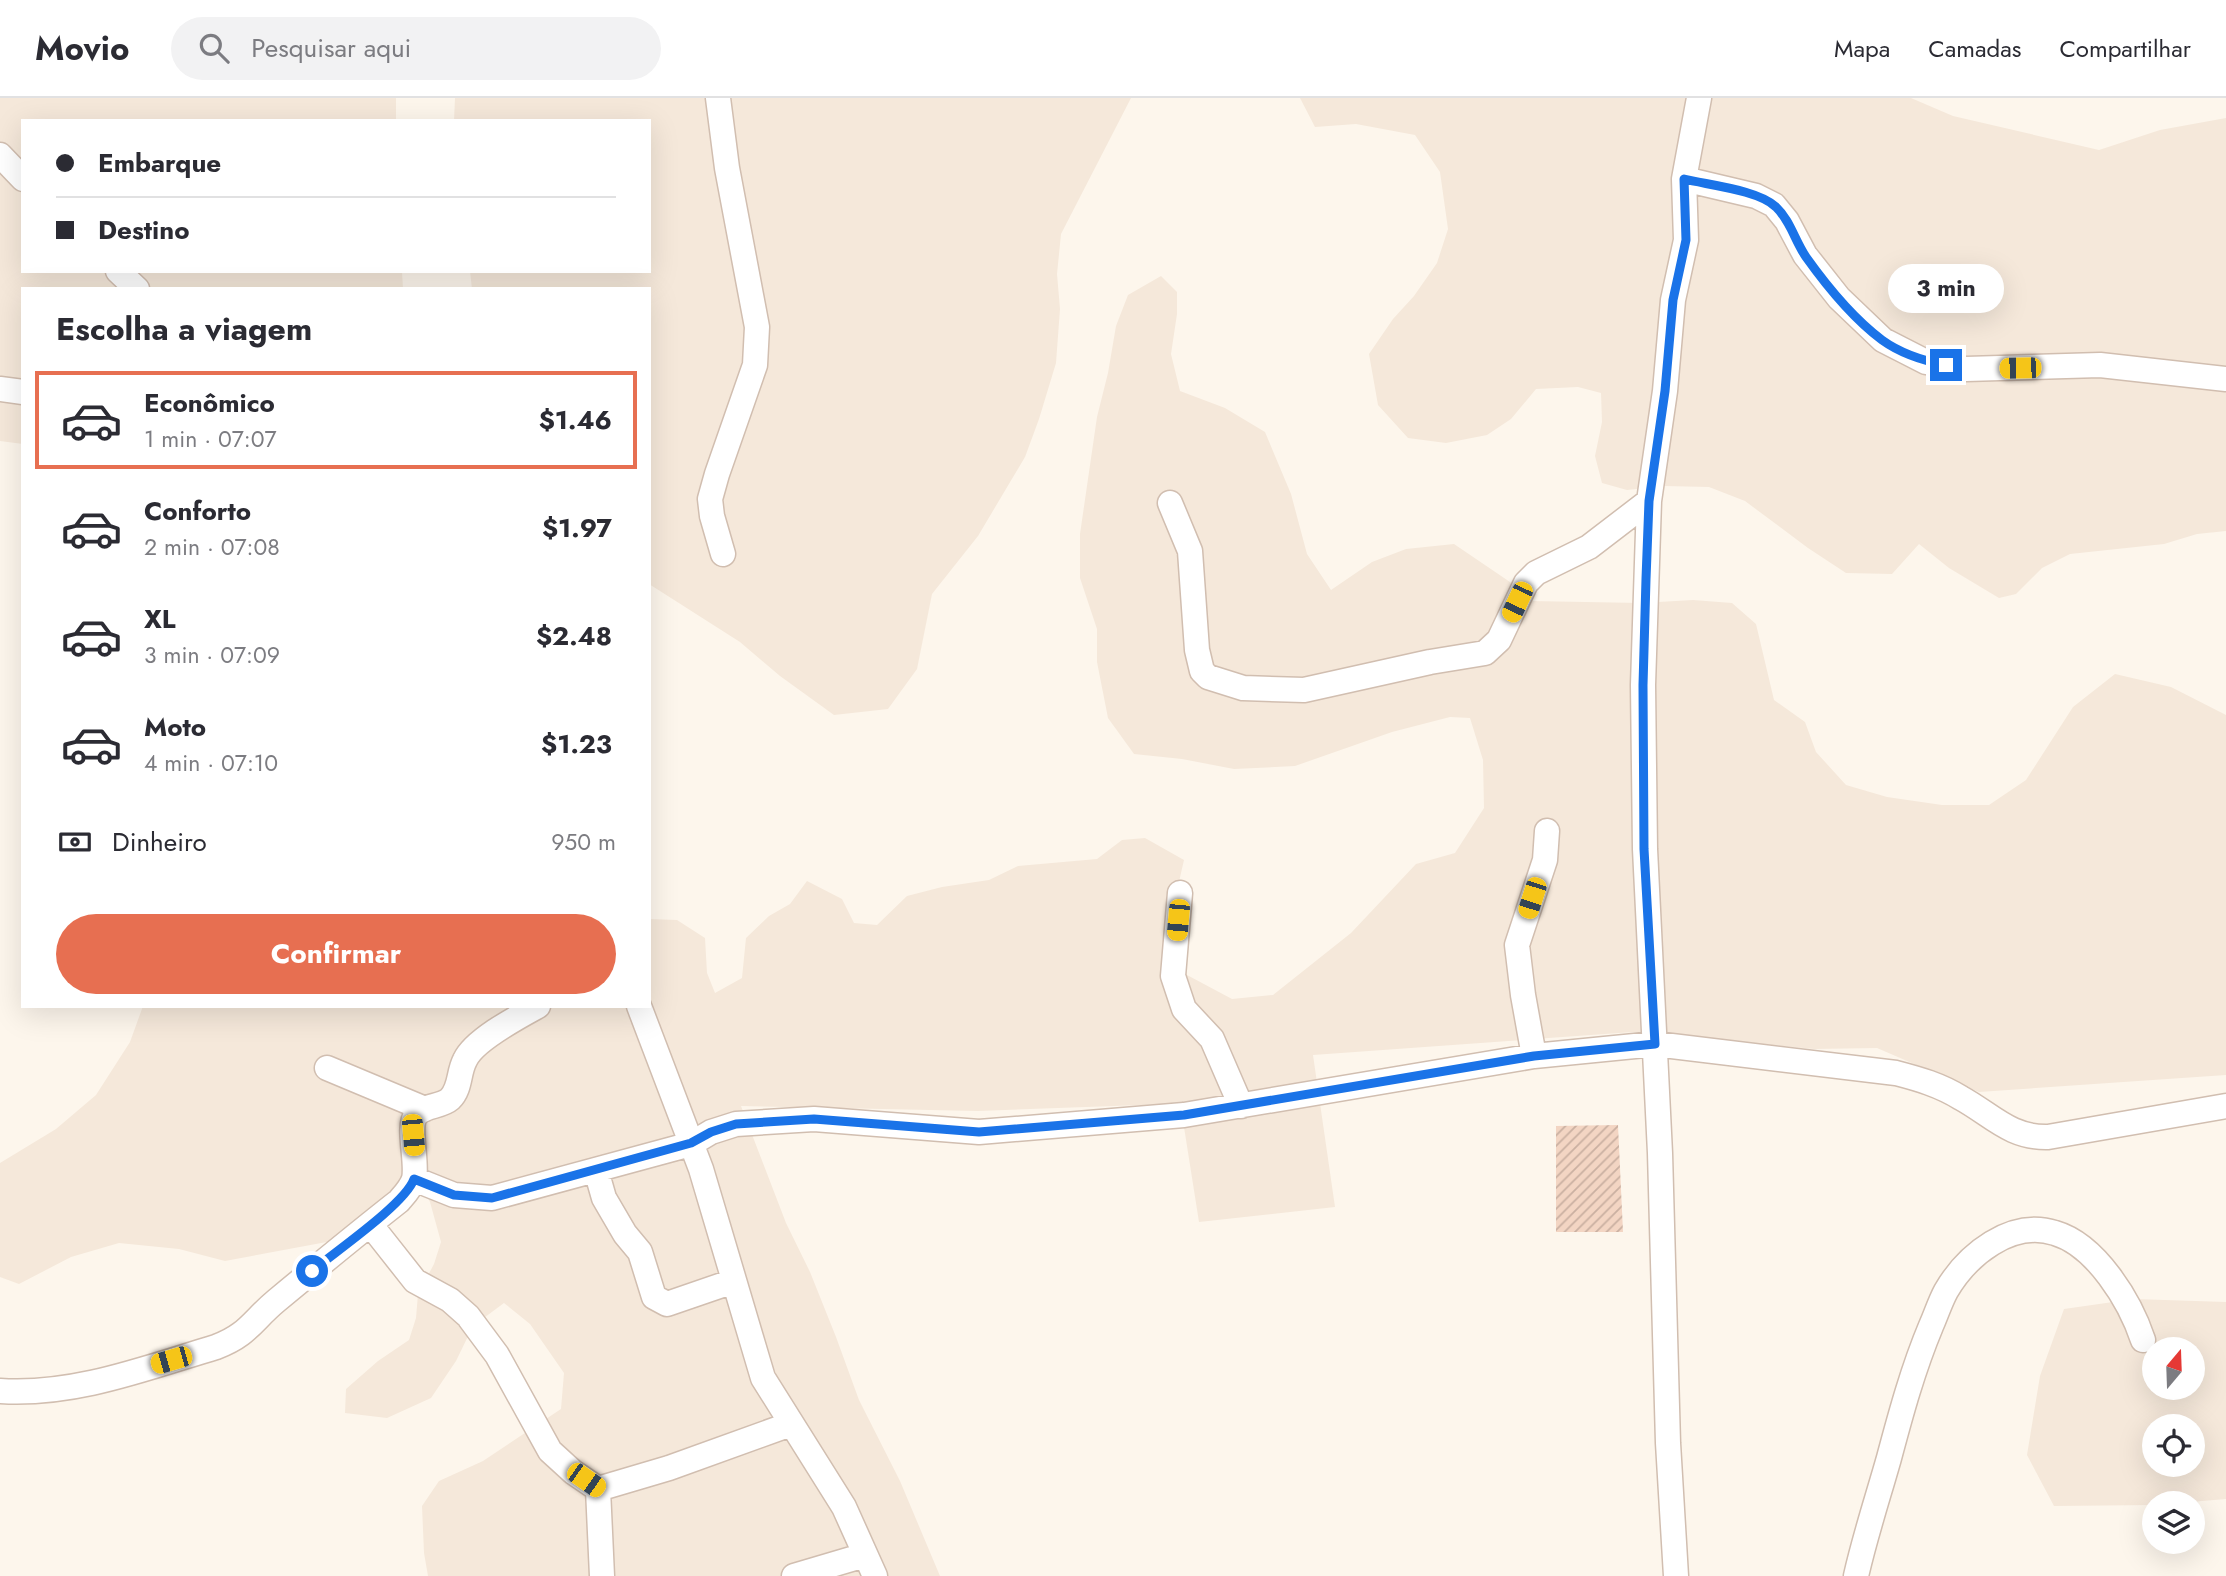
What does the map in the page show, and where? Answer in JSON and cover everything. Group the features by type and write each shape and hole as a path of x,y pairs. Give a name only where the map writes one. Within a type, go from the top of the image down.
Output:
{"street":[{"path":"718,98 727,169 757,327 754,366 716,474 710,499 723,554"},
{"path":"1676,1576 1665,1364 1655,1044 1644,849 1643,685 1649,501 1665,391 1673,300 1686,240 1684,179 1699,98"},
{"path":"0,155 21,177"},
{"path":"1684,179 1756,196 1774,205 1787,221 1805,255 1839,298 1882,340 1926,362 1966,369 2100,365 2226,379"},
{"path":"120,273 135,287"},
{"path":"0,389 21,391"},
{"path":"1170,503 1190,551 1197,650 1202,671 1208,677 1243,688 1304,690 1430,662 1485,653 1499,640 1526,583 1536,573 1589,547 1649,501"},
{"path":"1534,1056 1517,945 1545,860 1547,831"},
{"path":"1180,892 1173,976 1184,1009 1212,1039 1241,1106"},
{"path":"0,1391 48,1392 89,1383 234,1340 246,1332 271,1304 399,1202 414,1179 416,1164 413,1124 416,1115 447,1102 457,1092 465,1058 494,1031 534,1008"},
{"path":"640,1008 691,1143 763,1378 844,1507 870,1566 794,1576"},
{"path":"414,1179 454,1195 492,1198 691,1143 711,1132 736,1124 814,1119 979,1132 1184,1115 1534,1056 1655,1044 1896,1073 1933,1082 1982,1110 2012,1132 2029,1138 2226,1106"},
{"path":"327,1068 425,1109"},
{"path":"596,1170 604,1198 625,1234 640,1252 654,1297 667,1304 734,1281"},
{"path":"370,1224 415,1281 450,1300 468,1316 496,1355 550,1451 573,1472 598,1489"},
{"path":"1856,1576 1914,1368 1946,1291 1966,1264 2005,1235 2022,1229 2048,1231 2065,1236 2091,1253 2135,1315 2142,1337"},
{"path":"598,1489 669,1468 791,1424"},
{"path":"598,1489 602,1576"}],"shaded area":[{"path":"0,98 396,98 396,119 21,119 21,273 402,273 403,287 21,287 21,444 0,441"},
{"path":"455,98 1131,98 1061,234 1057,274 1060,309 1056,363 1025,457 978,536 932,594 917,669 888,709 834,715 780,676 740,642 651,585 651,287 472,287 470,273 651,273 651,119 454,119"},
{"path":"1300,98 1911,98 1953,116 2099,150 2160,130 2226,118 2226,531 2197,534 2164,544 2070,554 2042,568 2016,594 1999,598 1949,568 1919,544 1892,574 1846,573 1745,501 1709,487 1664,486 1627,490 1602,483 1595,456 1602,422 1601,393 1578,387 1536,389 1511,419 1487,435 1446,443 1408,438 1378,405 1369,354 1437,263 1448,229 1440,172 1415,135 1356,124 1315,127"},
{"path":"1161,276 1177,292 1177,314 1171,354 1180,391 1225,408 1265,432 1291,494 1307,554 1331,590 1372,562 1406,549 1454,544 1510,582 1530,601 1641,603 1693,600 1732,603 1756,624 1774,700 1805,722 1816,752 1846,785 1887,797 1942,805 1989,805 2026,780 2073,707 2115,674 2171,687 2226,715 2226,1075 1979,1092 1877,1048 1814,1049 1633,1032 1313,1055 1335,1207 1199,1222 1184,1127 1170,1104 978,1111 741,1106 786,1223 810,1272 859,1400 900,1481 940,1576 428,1576 422,1506 439,1481 483,1461 561,1409 564,1373 530,1324 504,1303 473,1326 456,1361 431,1398 387,1418 345,1413 346,1389 378,1361 409,1340 416,1318 418,1294 434,1264 441,1242 430,1202 421,1185 390,1191 332,1241 225,1261 179,1249 119,1243 71,1257 19,1284 0,1277 0,1163 56,1129 96,1095 130,1042 142,1008 651,1008 651,919 677,920 705,938 707,973 715,993 742,978 746,938 769,916 790,904 807,881 842,899 854,923 877,925 907,896 942,887 989,880 1018,866 1097,859 1122,840 1145,838 1184,860 1175,899 1173,945 1187,975 1232,999 1273,995 1351,933 1416,864 1455,853 1484,808 1483,760 1470,718 1450,717 1392,732 1295,766 1234,769 1182,759 1134,754 1108,718 1097,662 1097,629 1080,578 1080,534 1097,417 1116,326 1128,295"},
{"path":"2134,1299 2226,1302 2226,1499 2205,1501 2205,1491 2142,1491 2142,1505 2054,1506 2027,1455 2040,1376 2064,1309"}],"building":[{"path":"1618,1125 1623,1232 1556,1232 1556,1126"}],"route":[{"path":"312,1271 399,1202 414,1179 454,1195 492,1198 691,1143 711,1132 736,1124 814,1119 979,1132 1184,1115 1534,1056 1655,1044 1644,849 1643,685 1646,579 1649,501 1665,391 1673,300 1686,240 1684,179 1756,196 1774,205 1787,221 1805,255 1839,298 1882,340 1926,362 1946,365"}]}
